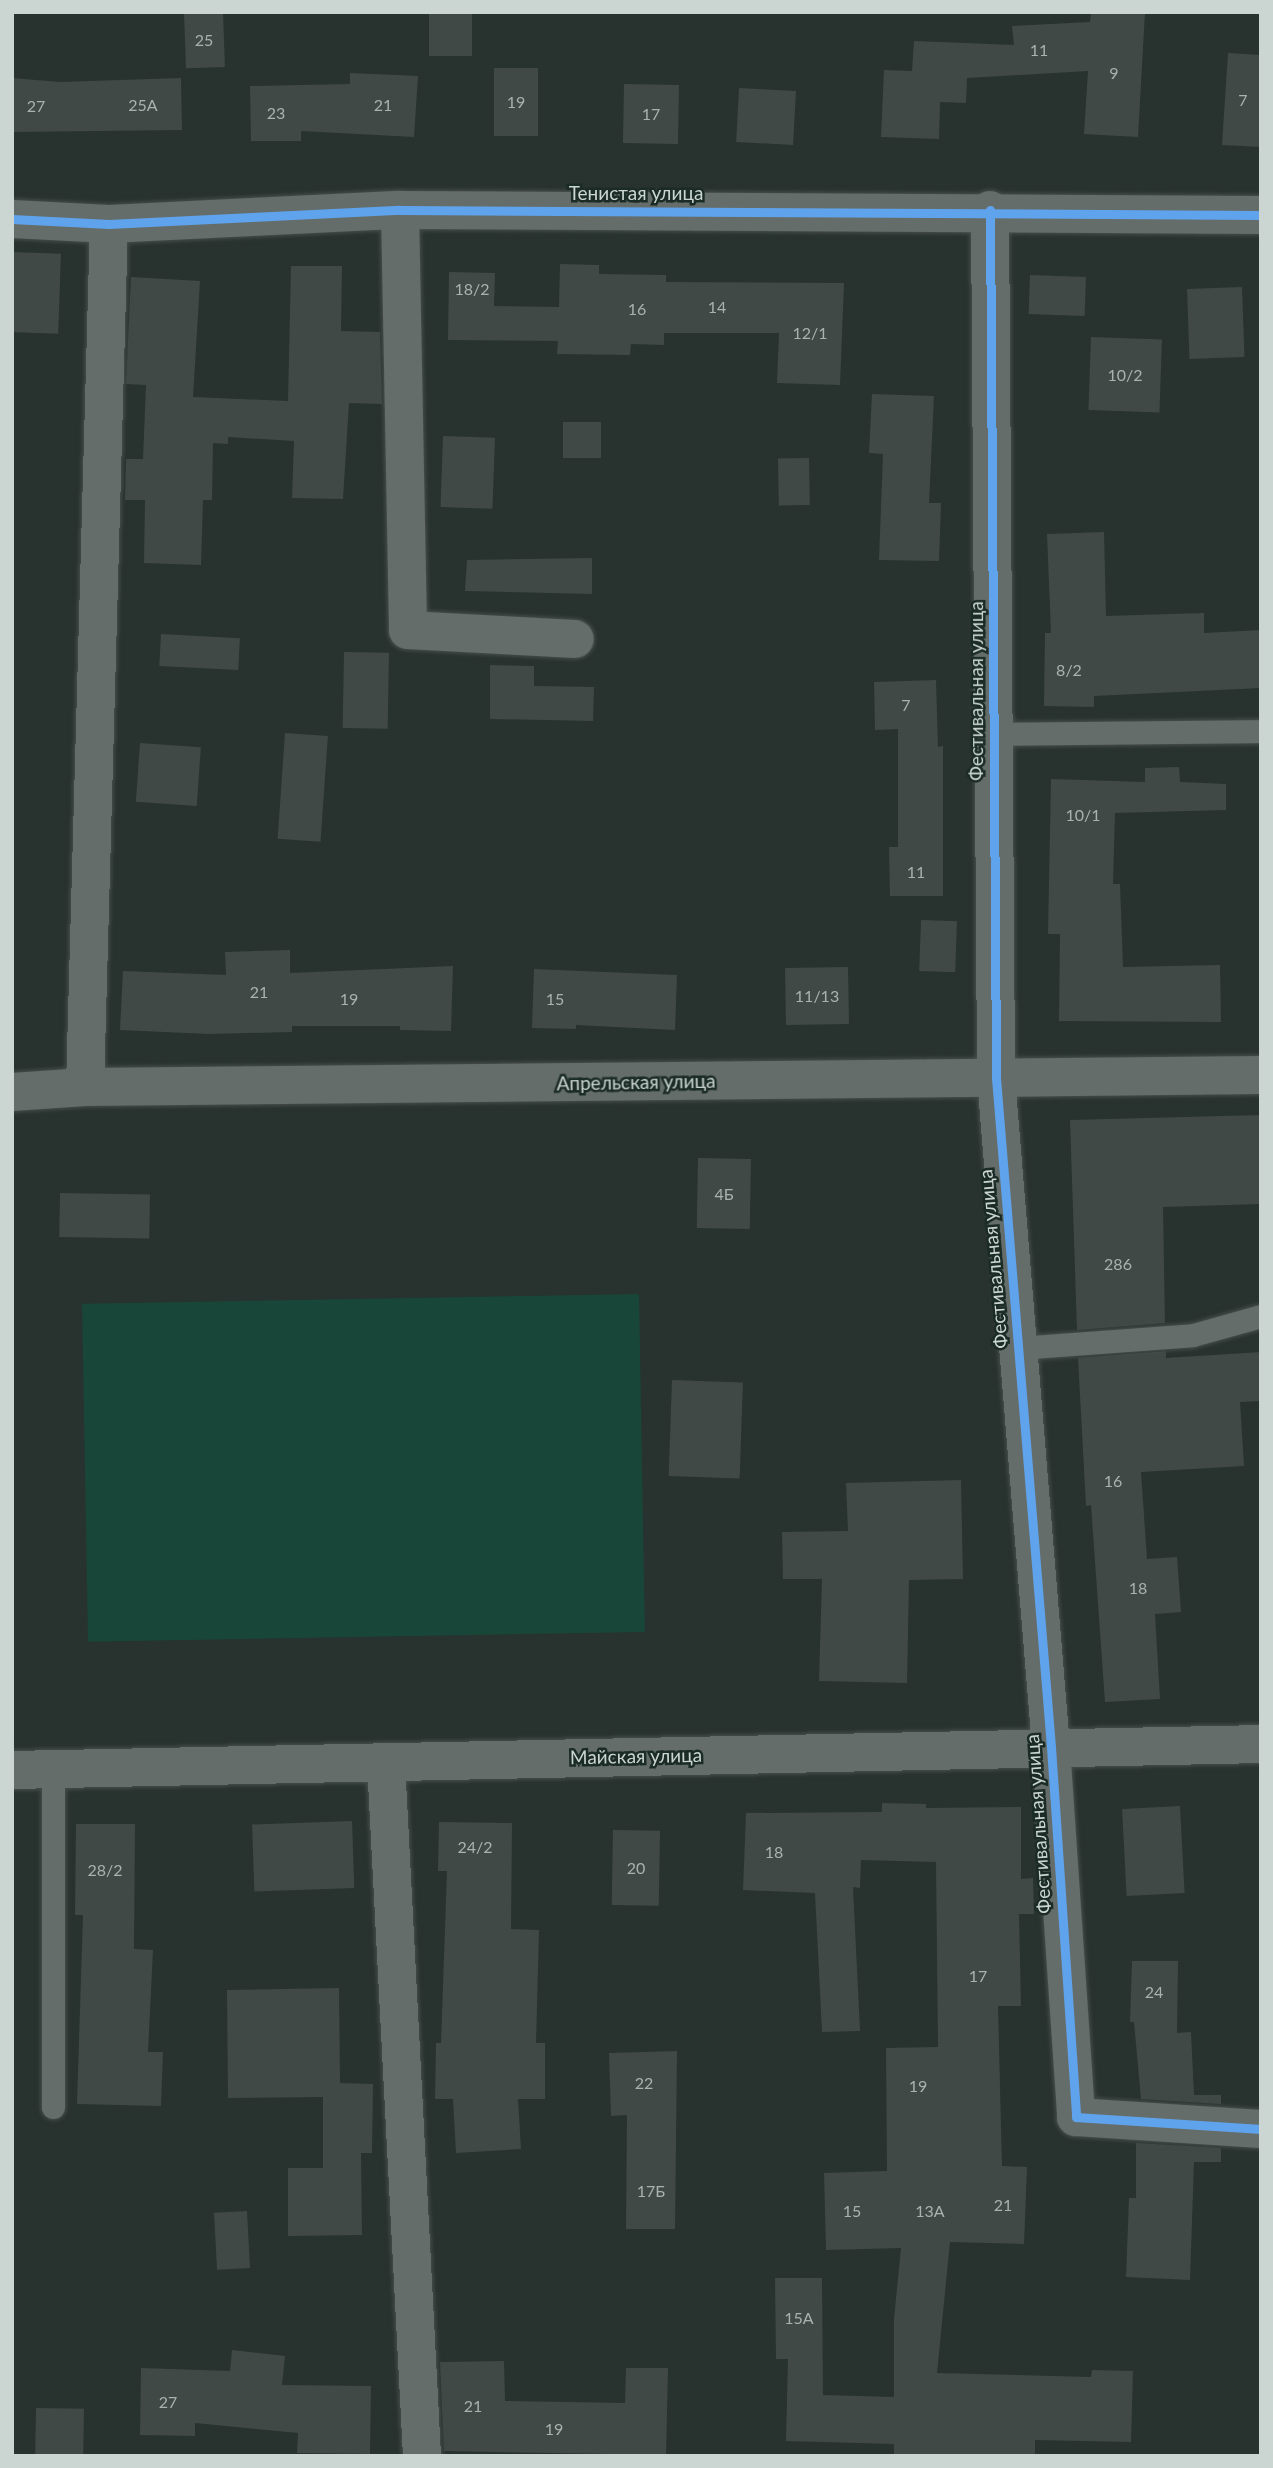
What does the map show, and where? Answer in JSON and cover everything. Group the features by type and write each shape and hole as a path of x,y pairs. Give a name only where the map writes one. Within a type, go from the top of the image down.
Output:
{"street":[{"name":"Тенистая улица","path":"12,219 109,224 400,210 990,210 1261,215"},
{"path":"400,210 408,630 575,639"},
{"name":"Фестивальная улица","path":"990,210 996,1078 1051,1747 1076,2117 1261,2129"},
{"path":"85,1087 109,224"},
{"name":"Апрельская улица","path":"12,1092 85,1087 1261,1076"},
{"name":"Майская улица","path":"12,1770 1261,1744"},
{"path":"386,1762 422,2456"}],"lane":[{"path":"994,734 1261,731"},
{"path":"1018,1348 1193,1335 1261,1316"},
{"path":"53,1769 53,2107"}],"green space":[{"path":"639,1294 645,1632 88,1642 82,1304"}],"building":[{"path":"223,12 225,67 186,68 184,13"},
{"path":"429,12 472,12 472,56 429,56"},
{"path":"1091,12 1145,12 1138,137 1084,134 1088,71 967,78 966,103 940,102 939,139 881,137 884,70 912,71 914,41 1014,45 1012,26 1090,22"},
{"path":"1228,53 1261,55 1261,147 1222,145"},
{"path":"494,68 538,68 538,136 494,136"},
{"path":"350,73 418,76 414,137 301,131 301,141 251,141 250,86 350,84"},
{"path":"12,78 60,82 181,78 182,130 12,132"},
{"path":"624,84 679,85 678,144 623,143"},
{"path":"739,88 796,91 793,145 736,142"},
{"path":"12,252 61,254 58,334 12,332"},
{"path":"560,264 599,265 599,274 666,275 666,282 844,283 840,385 777,383 779,333 664,333 664,345 631,344 630,355 557,354 558,341 448,340 449,272 495,273 494,306 559,307"},
{"path":"291,266 342,266 341,331 380,332 382,404 349,403 343,499 292,498 294,441 228,437 228,444 213,443 212,500 203,500 201,565 144,563 145,500 125,500 126,459 143,459 146,385 126,384 131,277 200,281 193,397 288,401"},
{"path":"1030,275 1086,277 1085,316 1029,314"},
{"path":"1242,287 1244,357 1189,359 1187,289"},
{"path":"1091,337 1162,339 1159,412 1088,410"},
{"path":"872,394 934,396 929,503 941,503 939,561 879,560 883,454 869,453"},
{"path":"563,422 601,422 601,458 563,458"},
{"path":"443,436 495,438 492,509 441,507"},
{"path":"809,458 810,505 779,506 778,459"},
{"path":"1104,532 1106,616 1204,613 1204,633 1261,630 1261,688 1094,696 1094,707 1044,706 1045,633 1051,633 1047,534"},
{"path":"592,558 592,594 465,591 467,560"},
{"path":"161,634 240,638 238,670 159,666"},
{"path":"344,652 389,653 388,729 343,728"},
{"path":"490,665 534,666 534,686 594,687 593,721 490,719"},
{"path":"936,680 938,747 943,746 943,896 890,896 889,847 898,847 898,729 875,730 874,682"},
{"path":"285,733 328,736 321,842 278,839"},
{"path":"140,743 201,747 197,806 136,802"},
{"path":"1179,767 1180,782 1226,784 1226,810 1115,813 1113,884 1120,884 1123,967 1220,965 1221,1022 1059,1021 1060,934 1048,934 1051,779 1145,782 1145,768"},
{"path":"921,920 957,921 955,972 919,971"},
{"path":"290,950 290,973 453,966 451,1031 400,1030 400,1026 292,1026 292,1032 209,1034 120,1030 123,971 226,975 225,952"},
{"path":"848,967 849,1024 786,1025 785,968"},
{"path":"534,969 677,975 675,1030 576,1025 576,1029 532,1028"},
{"path":"1261,1115 1261,1204 1163,1207 1165,1323 1077,1330 1070,1120"},
{"path":"698,1158 751,1159 750,1229 697,1228"},
{"path":"60,1193 150,1195 149,1239 59,1237"},
{"path":"1166,1351 1166,1358 1261,1352 1261,1401 1240,1402 1244,1466 1141,1472 1147,1559 1177,1557 1181,1612 1155,1614 1160,1699 1105,1702 1091,1505 1086,1506 1078,1358"},
{"path":"672,1380 743,1382 740,1478 669,1476"},
{"path":"961,1480 963,1579 909,1580 907,1683 819,1681 822,1579 783,1579 782,1532 848,1531 846,1483"},
{"path":"882,1803 926,1804 926,1808 1021,1807 1021,1879 1033,1878 1034,1914 1019,1914 1021,2006 998,2006 1002,2166 1027,2167 1024,2244 950,2242 937,2373 1091,2377 1092,2370 1133,2371 1131,2442 1035,2440 1035,2456 894,2456 894,2444 786,2441 788,2359 776,2359 775,2278 822,2278 823,2395 894,2397 894,2319 901,2248 826,2250 824,2173 887,2171 886,2048 938,2047 936,1862 861,1860 860,1888 853,1887 860,2031 822,2032 815,1893 743,1890 746,1813 882,1812"},
{"path":"1180,1806 1185,1893 1127,1896 1122,1809"},
{"path":"352,1821 354,1888 254,1891 252,1824"},
{"path":"439,1822 512,1823 511,1929 539,1930 536,2043 545,2043 545,2099 518,2099 521,2149 456,2153 453,2099 435,2099 436,2043 441,2043 447,1871 438,1871"},
{"path":"76,1824 135,1824 134,1949 153,1950 148,2052 163,2052 161,2106 77,2104 83,1915 75,1915"},
{"path":"613,1830 660,1831 659,1906 612,1905"},
{"path":"1132,1961 1178,1961 1177,2033 1191,2032 1194,2095 1221,2095 1221,2104 1141,2099 1134,2022 1130,2022"},
{"path":"339,1988 340,2083 373,2084 372,2153 361,2153 362,2235 288,2236 288,2168 323,2168 323,2097 228,2098 227,1990"},
{"path":"677,2051 675,2229 626,2229 627,2115 611,2116 609,2053"},
{"path":"1136,2143 1221,2148 1221,2162 1194,2162 1190,2280 1126,2277 1129,2198 1136,2198"},
{"path":"247,2211 250,2268 217,2270 214,2213"},
{"path":"232,2350 285,2356 282,2385 371,2386 370,2454 297,2453 298,2433 195,2423 195,2436 140,2435 141,2368 230,2371"},
{"path":"504,2361 505,2401 625,2403 626,2368 668,2368 666,2455 444,2451 440,2362"},
{"path":"36,2408 84,2409 83,2456 35,2456"}],"cycle path":[{"path":"12,219 109,224 400,210 1261,215"},
{"path":"990,210 996,1078 1051,1747 1076,2117 1261,2129"}]}
